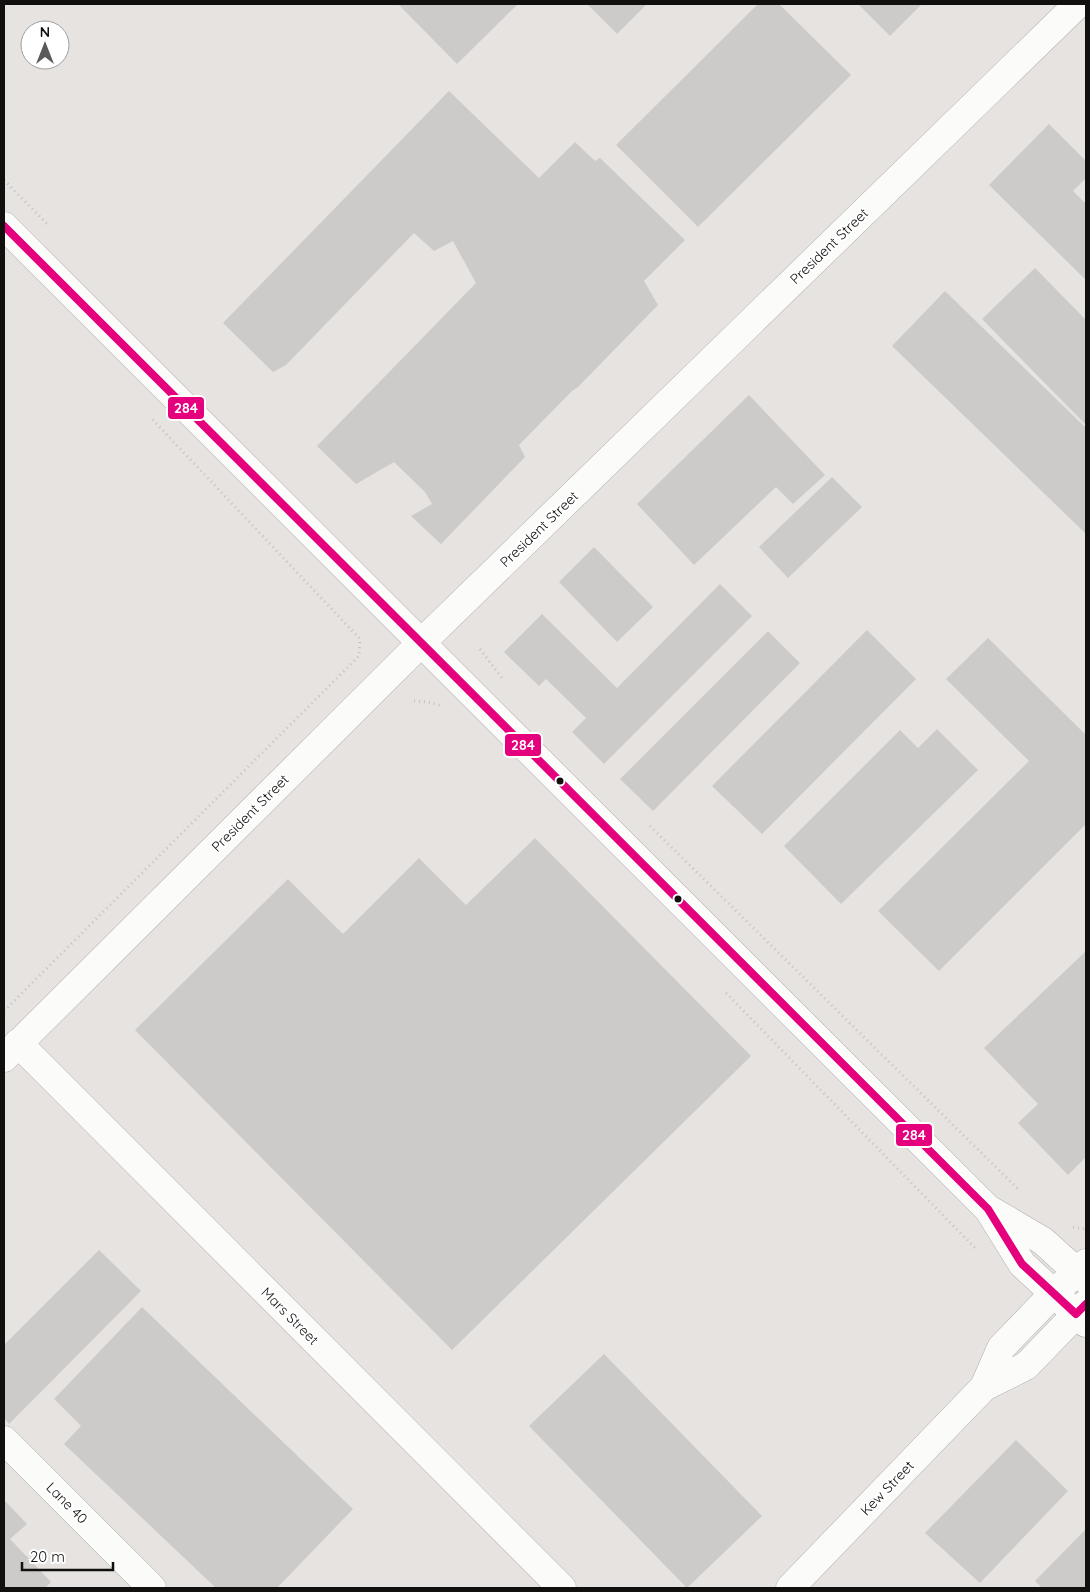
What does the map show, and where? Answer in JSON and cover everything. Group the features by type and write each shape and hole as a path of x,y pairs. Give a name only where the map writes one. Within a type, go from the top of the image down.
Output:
{"street":[{"name":"President Street","path":"11,1051 421,643 1078,4"},
{"path":"4,226 988,1209 1022,1264 1054,1294 1083,1314"},
{"name":"Mars Street","path":"11,1051 562,1588"},
{"path":"988,1209 1043,1241 1083,1271"},
{"name":"Kew Street","path":"984,1387 1001,1348 1054,1294 1083,1271"},
{"name":"Kew Street","path":"790,1588 984,1387 1026,1366 1083,1314"},
{"name":"Lane 40","path":"4,1440 152,1588"}],"path":[{"path":"4,1011 359,656 360,638 148,414"},
{"path":"480,649 506,684"},
{"path":"414,701 427,702 444,707"},
{"path":"648,825 1026,1197"},
{"path":"723,989 980,1253"},
{"path":"1069,1226 1086,1229"}],"building":[{"path":"398,4 518,4 457,64"},
{"path":"587,4 647,4 617,34"},
{"path":"758,4 779,4 851,75 698,227 616,145"},
{"path":"858,4 922,4 890,36"},
{"path":"449,91 539,178 575,142 595,161 600,158 685,240 644,281 658,305 519,445 525,457 441,544 411,516 432,504 425,492 394,462 356,484 317,446 476,283 453,241 434,251 414,233 286,365 273,372 223,323"},
{"path":"1049,124 1086,161 1086,178 1073,191 1086,204 1086,280 989,185"},
{"path":"1035,268 1086,320 1086,425 982,319"},
{"path":"945,291 1086,428 1086,534 892,346"},
{"path":"749,395 825,475 793,504 776,487 694,565 637,504"},
{"path":"832,477 862,507 788,578 759,547"},
{"path":"594,547 653,607 617,642 559,582"},
{"path":"720,584 752,616 604,764 572,732 586,718 546,679 539,686 504,652 542,614 617,688"},
{"path":"867,630 916,679 762,834 712,786"},
{"path":"768,631 800,663 653,811 620,779"},
{"path":"988,638 1086,735 1086,824 939,971 878,911 1029,761 946,679"},
{"path":"937,729 978,770 841,904 784,846 900,730 918,748"},
{"path":"535,838 751,1056 452,1350 135,1030 288,879 343,934 419,858 466,905"},
{"path":"1086,951 1086,1157 1068,1175 1018,1123 1038,1104 984,1048"},
{"path":"99,1250 141,1291 9,1424 4,1418 4,1345"},
{"path":"142,1307 353,1509 277,1588 216,1588 64,1444 81,1426 54,1399"},
{"path":"604,1354 762,1516 687,1588 529,1426"},
{"path":"1016,1440 1068,1491 980,1583 925,1533"},
{"path":"4,1500 27,1524 10,1539 51,1582 45,1588 4,1588"},
{"path":"1086,1529 1086,1588 1042,1588 1035,1581"}],"transit line":[{"name":"284","path":"4,226 988,1209 1022,1264 1076,1314 1086,1304"}]}
